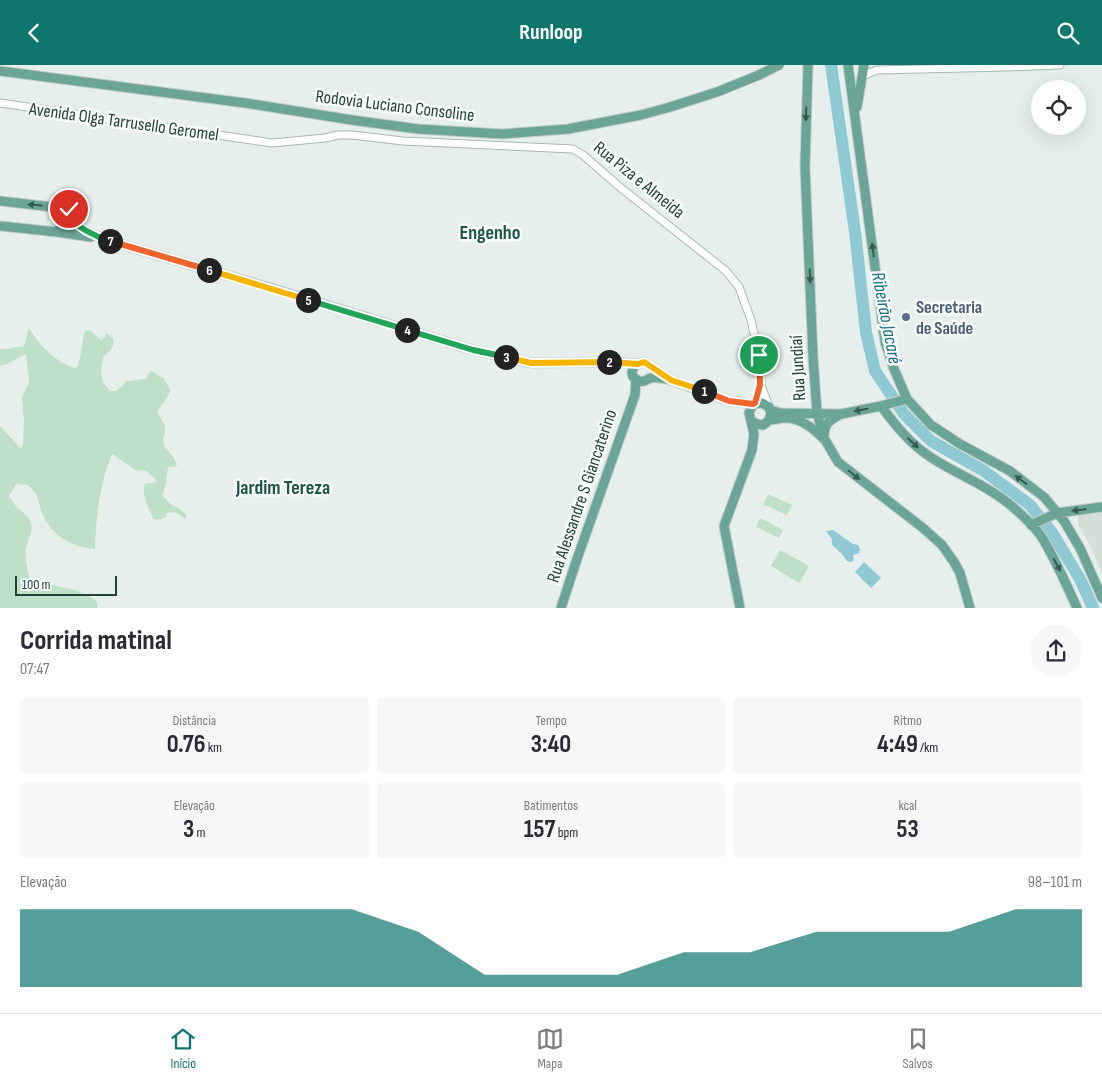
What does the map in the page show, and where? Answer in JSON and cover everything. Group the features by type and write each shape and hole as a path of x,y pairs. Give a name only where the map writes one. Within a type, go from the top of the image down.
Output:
{"main road":[{"name":"Rodovia Luciano Consoline","path":"0,71 218,99 418,129 502,134 568,129 641,115 717,92 779,65"},
{"name":"Rua Jundiaí","path":"808,65 805,167 813,357 817,413 824,438 838,462 942,545 960,573 970,608"},
{"path":"848,65 884,342 904,400 931,425 960,444 1010,471 1044,497 1055,513 1064,521 1080,548 1102,598"},
{"path":"856,120 864,65"},
{"path":"0,201 69,213"},
{"path":"57,232 64,225 69,213"},
{"path":"69,213 75,225 106,240 473,350 531,363 616,361 638,364 644,362 650,365 643,376"},
{"path":"0,226 57,232 106,240"},
{"path":"616,361 643,376 671,380 729,401 762,403 780,413 842,414 904,400"},
{"path":"638,364 634,368 643,376"},
{"name":"Rua Alessandre S Giancaterino","path":"561,608 643,376"},
{"path":"729,401 756,424 763,425 786,417 795,419 813,428 824,438"},
{"path":"752,450 754,434 750,409 754,404"},
{"path":"884,405 898,429 931,458 982,486 1008,503 1033,524 1064,578 1077,608"},
{"path":"740,608 724,526 752,450 768,422 771,414 770,409"},
{"path":"824,438 825,429 830,420 842,414"},
{"path":"1033,524 1055,513 1102,507"}],"street":[{"path":"869,65 877,70"},
{"path":"862,76 877,70 1060,65"},
{"name":"Avenida Olga Tarrusello Geromel","path":"0,103 248,140"},
{"name":"Rua Piza e Almeida","path":"248,140 272,143 352,135 403,141 573,149 583,155 726,271 739,287 751,319 759,355 760,385"},
{"path":"754,404 760,385"},
{"path":"760,385 770,409"}],"shaded area":[{"path":"1102,512 1102,573 1078,525 1078,515"}],"green space":[{"path":"29,328 48,352 74,368 79,363 85,331 91,331 101,340 108,334 113,339 113,345 110,351 103,357 101,371 103,382 110,391 116,391 127,381 145,379 151,371 164,378 170,390 157,411 165,426 164,446 174,458 177,466 168,467 162,495 170,503 183,511 187,518 171,512 166,513 167,516 162,519 153,518 146,501 144,488 145,484 155,482 156,480 148,472 143,470 137,471 112,454 99,500 95,549 70,543 56,534 42,513 36,494 28,485 16,484 9,496 31,523 32,530 26,553 30,579 40,584 75,590 87,595 96,601 97,608 0,608 0,426 21,449 23,445 24,420 22,398 29,382 26,354 0,366 0,349 22,347 25,344"},
{"path":"768,494 792,505 787,515 763,504"},
{"path":"760,518 783,530 779,538 756,527"},
{"path":"780,550 809,566 799,583 771,566"}],"water":[{"path":"833,530 853,544 858,545 859,553 853,555 854,560 851,562 847,561 832,545 832,539 826,531"},
{"path":"864,562 881,578 871,588 855,572"}],"waterway":[{"name":"Ribeirão Jacaré","path":"831,65 855,232 866,332 875,371 904,414 931,441 984,471 1030,505 1053,534 1081,581 1093,608"}],"place":[{"name":"Secretaria de Saúde","path":"906,317"}],"district":[{"name":"Engenho","path":"490,233"},
{"name":"Jardim Tereza","path":"283,488"}],"route":[{"path":"69,209 68,217 75,225 106,240 473,350 531,363 616,361 638,364 644,362 671,380 729,401 753,404 755,403 760,385 759,355"}]}
